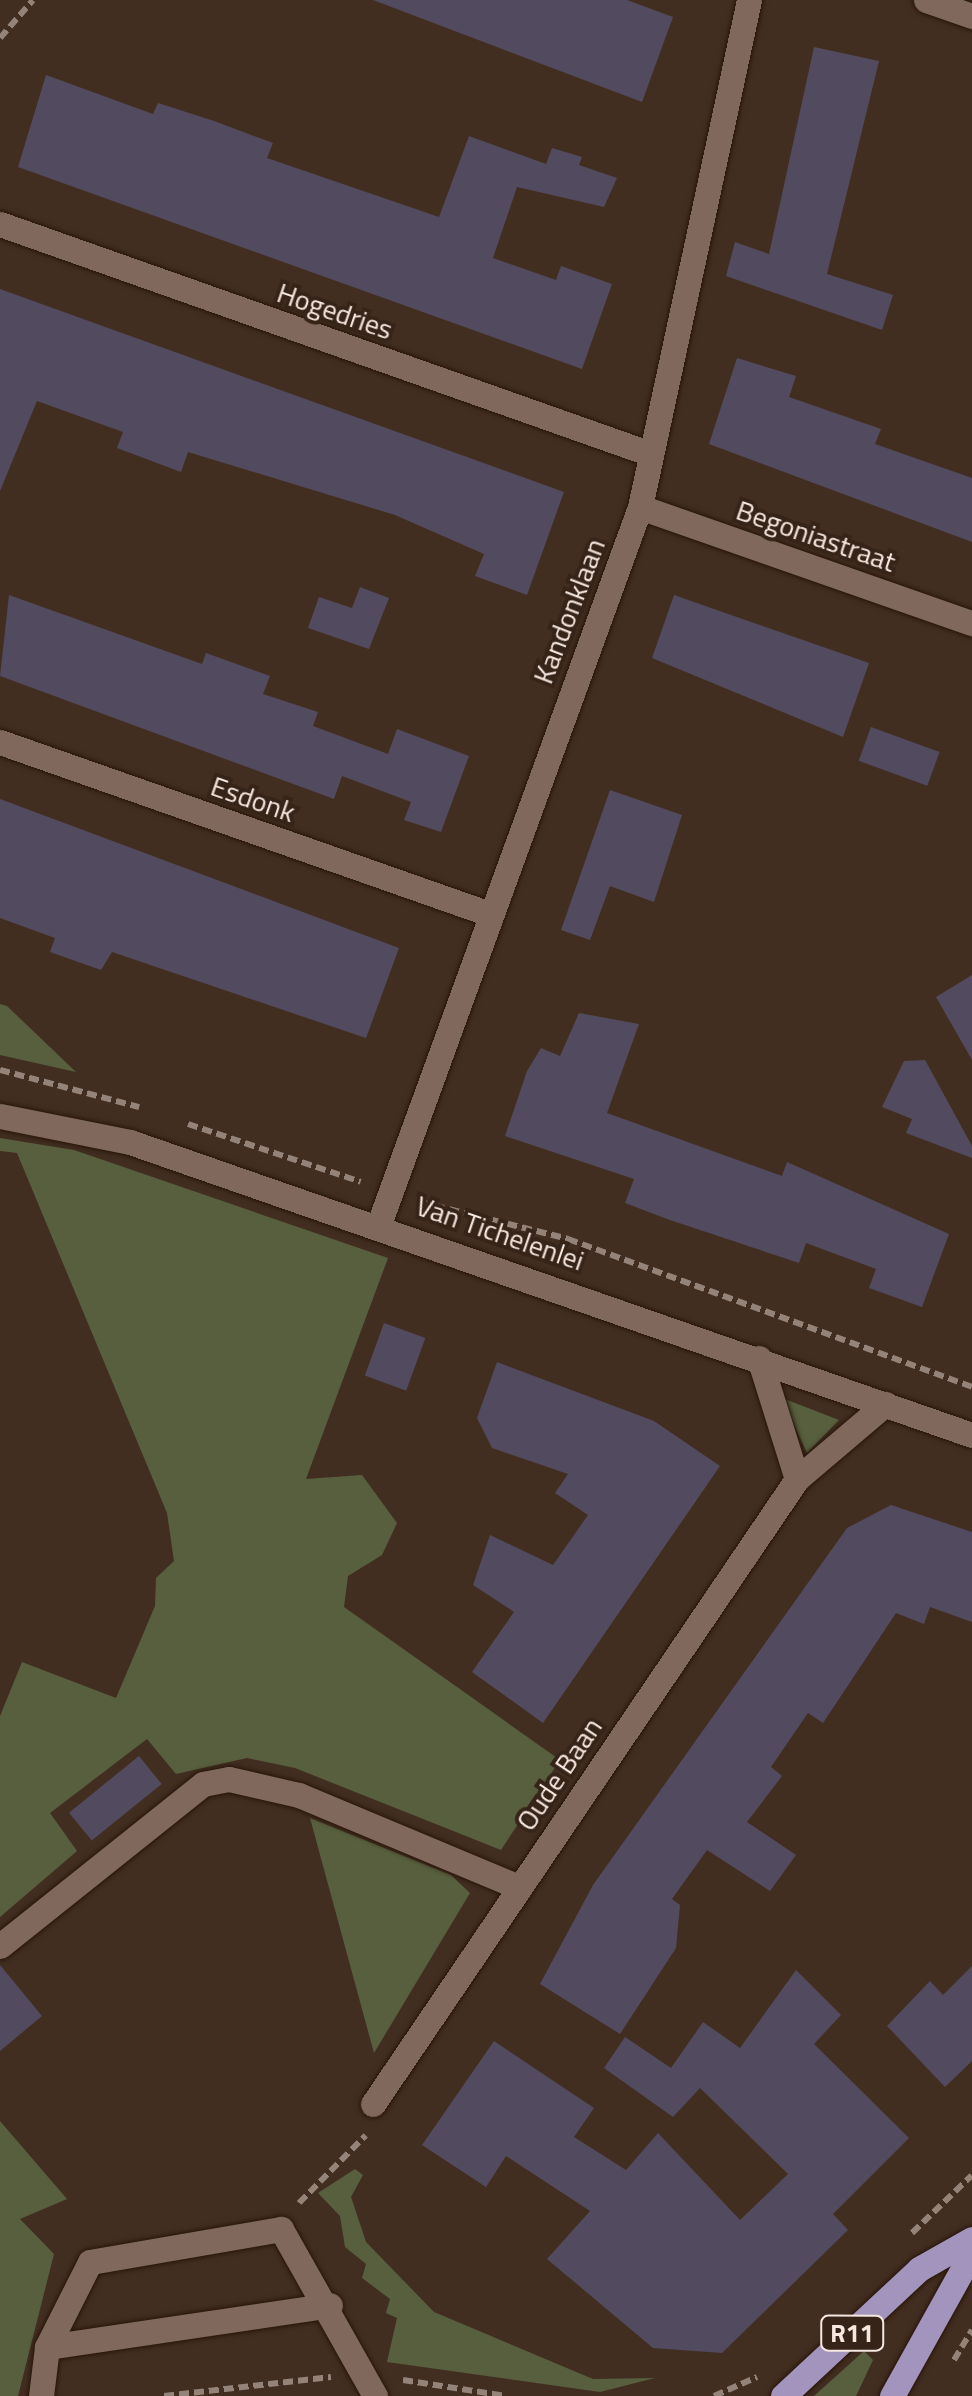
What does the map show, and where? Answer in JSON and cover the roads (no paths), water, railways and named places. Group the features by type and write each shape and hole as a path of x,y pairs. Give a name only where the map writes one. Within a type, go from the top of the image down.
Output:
{"main road":[{"name":"R11","path":"783,2396 919,2269 972,2239"},
{"name":"R11","path":"892,2396 972,2252"}],"street":[{"name":"Kandonklaan","path":"379,1224 487,913 640,507 749,0"},
{"path":"926,0 972,16"},
{"name":"Hogedries","path":"0,224 651,454"},
{"name":"Begoniastraat","path":"640,507 972,622"},
{"name":"Esdonk","path":"0,742 487,913"},
{"name":"Van Tichelenlei","path":"0,1116 130,1142 379,1224 972,1435"},
{"path":"759,1358 797,1479"},
{"name":"Oude Baan","path":"373,2104 797,1479 885,1404"},
{"path":"0,1946 203,1784 229,1779 298,1795 519,1886"},
{"path":"41,2396 47,2347 90,2262 281,2229 330,2304 375,2396"},
{"path":"47,2347 330,2304"}]}
